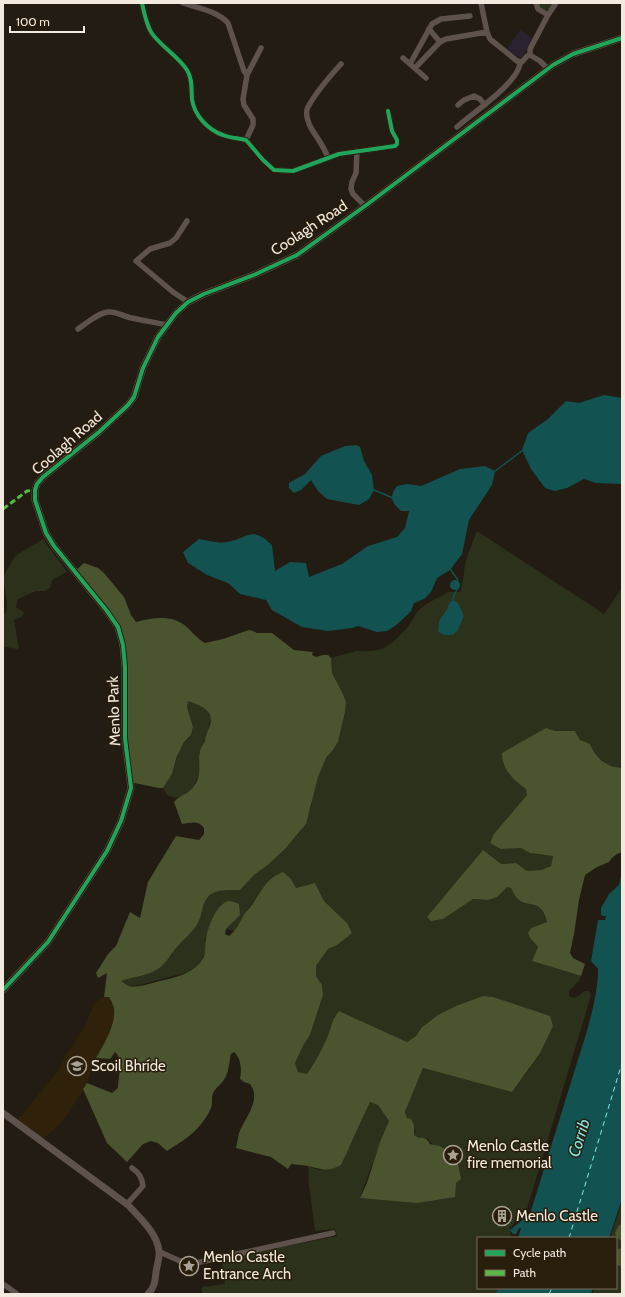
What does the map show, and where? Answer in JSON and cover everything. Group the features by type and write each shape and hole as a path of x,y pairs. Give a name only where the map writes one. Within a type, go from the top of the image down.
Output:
{"street":[{"path":"142,3 147,24 151,32 187,71 191,81 194,108 204,123 221,134 246,140 263,160 274,170 293,171 339,154 395,146 397,144 397,140 392,131 388,111"},
{"path":"183,3 217,14 224,18 228,23 244,71 247,75"},
{"path":"480,3 490,39 520,62"},
{"path":"536,3 538,9 548,15"},
{"path":"530,55 530,49 556,3"},
{"path":"413,66 432,24 441,19 470,16"},
{"path":"429,29 440,42"},
{"path":"413,66 440,42 453,37 487,32"},
{"name":"Coolagh Road","path":"35,490 37,484 43,477 99,432 128,405 134,397 150,353 158,337 166,325 188,302 204,294 256,274 292,257 365,206 558,62 573,54 622,38"},
{"path":"246,140 253,125 253,119 244,105 243,99 247,75 261,48"},
{"path":"457,127 485,105 511,80 519,68 520,62 530,55"},
{"path":"530,55 540,61 548,69"},
{"path":"403,58 426,78"},
{"path":"328,158 324,148 310,127 307,116 308,107 331,75 341,64"},
{"path":"458,104 474,96 480,99 485,105"},
{"path":"357,151 356,173 351,189 353,194 365,206"},
{"path":"187,221 176,238 170,243 150,249 136,261 188,302"},
{"path":"78,329 101,314 112,311 131,318 166,325"},
{"name":"Menlo Park","path":"3,990 48,942 107,851 121,821 131,788 125,738 124,653 118,628 107,611 54,546 46,533 36,505 35,490"},
{"path":"3,1112 127,1204 149,1229 158,1244 160,1252 155,1284 152,1293"},
{"path":"127,1204 143,1186 143,1179 140,1174 132,1168"},
{"path":"160,1252 180,1261 196,1263 334,1233"},
{"path":"3,1284 17,1294"}],"shaded area":[{"path":"520,30 532,38 521,58 507,49"},
{"name":"Scoil Bhríde","path":"104,997 109,997 114,1007 114,1020 104,1045 93,1064 87,1083 66,1117 54,1130 43,1138 18,1120 60,1068 65,1056 84,1028 95,1002"}],"green space":[{"path":"537,3 553,3 549,9 545,11 539,7"},
{"path":"477,531 604,614 622,588 622,768 606,763 602,760 592,749 590,744 580,740 575,731 555,731 550,729 518,783 526,789 527,795 518,806 501,849 521,848 530,853 553,856 551,866 541,870 527,871 516,863 501,864 461,906 473,899 488,900 507,887 511,888 515,896 520,901 537,906 541,909 547,922 531,928 530,938 538,947 532,961 581,976 579,981 569,991 569,996 574,998 579,996 584,991 589,991 591,994 527,1209 510,1228 511,1237 477,1237 477,1289 498,1289 495,1294 202,1294 202,1287 225,1284 221,1259 337,1236 335,1229 315,1231 308,1166 320,1170 350,1146 370,1102 378,1105 389,1121 360,1197 455,1188 458,1164 445,1149 432,1144 428,1139 419,1138 414,1135 415,1130 405,1112 423,1068 512,1092 530,1068 456,1006 429,1021 422,1027 416,1036 407,1042 339,1011 323,1048 307,1074 298,1072 295,1063 310,1035 323,995 322,985 316,976 316,966 328,949 337,945 347,923 324,901 315,883 296,888 291,879 267,883 245,913 235,931 226,929 233,922 216,913 205,941 206,951 202,960 196,967 188,972 139,985 129,986 120,980 133,978 151,972 162,965 196,926 200,919 205,901 210,895 221,891 240,890 254,875 278,856 300,832 311,807 312,797 321,767 338,742 345,712 342,692 332,673 331,658 356,651 372,651 382,649 392,643 407,628 418,611 426,604 449,592 460,592 464,569","holes":["449,603 464,616 458,630 439,621"]},
{"path":"43,539 67,572 52,580 50,588 45,591 36,591 18,599 16,607 25,613 21,617 14,620 19,648 3,648 3,612 6,613 7,603 3,577 15,556"},
{"path":"84,563 98,568 104,573 124,597 131,615 136,622 160,618 172,619 183,624 205,643 223,639 249,630 257,633 272,633 294,650 313,652 312,655 316,657 328,655 331,658 332,673 346,702 338,742 326,758 318,777 306,824 285,849 254,875 240,890 221,891 210,895 205,901 200,919 196,926 161,967 149,973 121,981 129,986 146,985 175,977 193,969 204,957 208,929 221,905 231,901 239,904 240,915 226,929 225,934 229,936 265,885 283,872 291,879 296,888 315,883 324,901 347,923 352,933 337,945 328,949 316,966 316,976 322,985 323,995 310,1035 295,1063 298,1072 307,1074 322,1049 334,1019 339,1011 407,1042 416,1036 422,1027 438,1015 456,1006 483,996 493,997 550,1016 553,1026 540,1053 512,1092 423,1068 405,1112 407,1118 411,1119 414,1125 414,1135 419,1138 426,1139 430,1144 440,1146 449,1152 458,1164 461,1179 456,1183 455,1197 417,1203 360,1198 367,1183 380,1142 389,1121 378,1105 370,1102 341,1165 332,1169 291,1164 288,1169 271,1157 236,1148 239,1133 251,1108 254,1096 250,1084 240,1079 240,1064 238,1057 234,1052 231,1054 225,1078 213,1093 212,1106 207,1116 198,1128 187,1138 167,1151 158,1143 151,1141 143,1144 127,1162 107,1143 83,1089 87,1083 112,1093 118,1088 120,1064 118,1055 115,1052 110,1059 96,1058 109,1034 113,1021 114,1008 110,998 104,997 107,973 98,978 96,973 108,954 116,946 130,912 140,918 148,882 176,836 199,840 204,834 204,828 202,825 194,823 182,824 174,802 192,789 197,781 199,776 200,751 205,742 211,719 210,714 207,711 199,705 188,701 187,707 193,727 191,735 184,742 177,756 172,774 163,788 134,783 125,738 125,701 118,628 74,572"},
{"path":"188,700 205,707 211,718 205,736 205,742 199,752 200,773 192,789 180,797 175,798 167,795 163,788 172,774 178,754 184,742 190,737 192,732 193,727 187,707"},
{"path":"546,728 555,731 575,731 580,740 590,744 595,754 602,761 611,766 622,768 622,852 617,854 609,862 597,867 585,875 579,900 570,953 573,958 585,964 581,976 532,961 538,947 530,938 528,933 531,928 547,922 541,909 537,906 520,901 515,896 511,888 507,887 497,897 488,900 473,899 443,919 431,921 427,917 483,850 501,864 516,863 527,871 541,870 551,866 553,856 530,853 521,848 501,849 490,843 494,834 527,795 526,789 509,774 506,769 502,759 502,753"},
{"path":"622,1202 622,1294 593,1294 594,1289 617,1289 617,1237 610,1237"},
{"path":"622,1224 622,1242 615,1233 618,1226"},
{"path":"622,1248 622,1267 617,1264 617,1249"}],"water":[{"path":"604,395 622,398 622,484 596,483 584,479 567,488 555,491 545,488 531,469 522,450 528,433 548,419 566,401 579,403"},
{"path":"356,445 360,447 364,461 372,475 374,490 369,499 359,505 327,499 318,491 311,480 301,490 294,493 289,488 289,483 305,474 321,456 345,446"},
{"path":"485,466 495,471 492,485 469,520 462,554 450,570 437,578 431,592 424,599 414,603 411,611 395,626 387,631 377,632 358,626 328,631 302,627 272,610 266,600 240,594 228,583 207,575 188,563 183,552 199,539 224,542 254,534 265,539 272,545 275,571 290,562 306,563 309,577 342,564 368,546 397,537 405,528 409,511 401,511 393,502 392,496 397,486 408,484 421,486 460,469"},
{"path":"453,580 457,580 459,581 459,589 453,590 450,587 450,583"},
{"path":"453,600 458,603 464,616 458,630 453,635 445,635 438,632 439,621 449,603"},
{"name":"Corrib","path":"622,872 622,1199 609,1237 518,1237 521,1228 519,1228 516,1234 513,1234 510,1230 530,1214 585,1039 597,982 598,969 591,961 598,920 605,920 606,916 601,915 601,908 609,894 619,885"},
{"path":"498,1289 593,1289 591,1294 495,1294"}],"waterway":[{"path":"494,472 523,450"},
{"path":"374,490 393,498"},
{"path":"450,569 458,580"},
{"path":"453,600 458,588"}],"ferry route":[{"path":"569,1237 622,1063"},
{"path":"549,1294 552,1289"}],"marked path":[{"path":"3,509 27,491 35,490"}],"cycle path":[{"path":"142,3 146,22 151,32 187,70 191,81 193,105 199,116 207,126 217,133 228,137 246,140 263,160 274,170 293,171 339,154 395,146 397,144 397,140 392,131 388,111"},
{"path":"3,990 48,942 107,851 121,821 131,788 125,738 125,667 123,645 118,627 107,611 54,546 46,533 35,500 35,490 37,484 43,477 99,432 128,405 134,397 143,368 158,337 176,313 188,302 204,294 256,274 297,255 553,65 573,54 622,38"}],"place":[{"name":"Scoil Bhríde","path":"77,1066"},
{"name":"Menlo Castle fire memorial","path":"453,1155"},
{"name":"Menlo Castle","path":"502,1216"},
{"name":"Menlo Castle Entrance Arch","path":"189,1266"}]}
